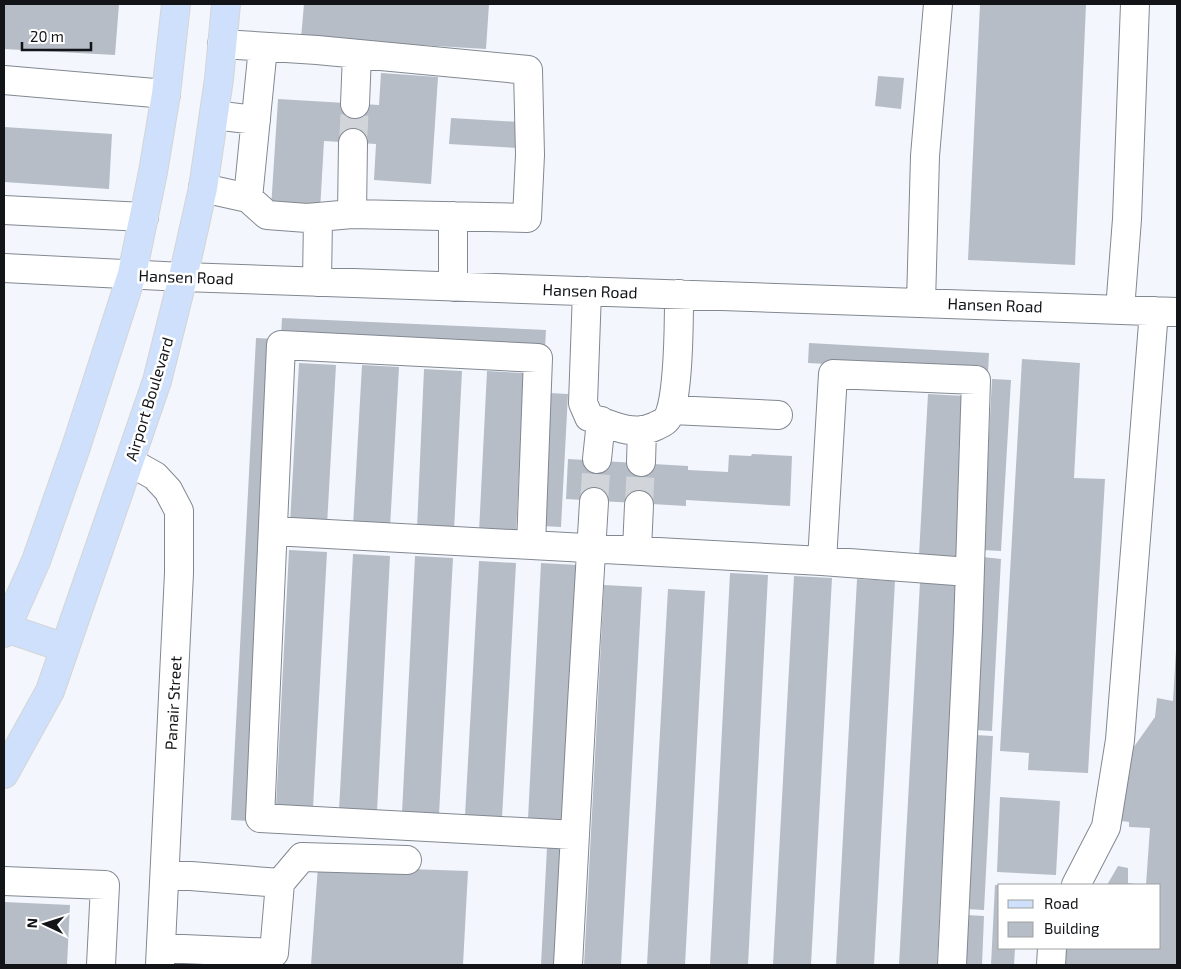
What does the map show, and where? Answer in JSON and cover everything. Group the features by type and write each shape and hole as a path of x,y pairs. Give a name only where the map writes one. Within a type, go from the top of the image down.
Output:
{"main road":[{"path":"65,648 5,630 36,561 76,447 132,274 153,172 166,94 176,4"},
{"name":"Airport Boulevard","path":"4,774 50,691 130,462 156,381 183,277 203,188 214,115 226,4"}],"street":[{"path":"921,303 926,156 938,4"},
{"path":"1120,310 1127,219 1135,4"},
{"path":"203,188 248,198 266,215 307,218 352,214 527,218 530,154 528,70 222,44"},
{"path":"248,198 263,47"},
{"path":"355,104 357,54"},
{"path":"4,80 166,94"},
{"path":"214,115 256,120"},
{"path":"352,214 353,143"},
{"path":"4,210 144,217"},
{"path":"453,216 453,287"},
{"path":"317,282 318,218"},
{"name":"Hansen Road","path":"4,268 183,277 1166,312"},
{"path":"587,291 584,403 589,417 618,429 642,430 652,428 666,420 672,410 675,389 679,294"},
{"path":"1077,884 1106,827 1120,740 1166,312"},
{"path":"532,544 538,358 282,345 260,818 575,835"},
{"path":"822,561 832,374 976,380 952,965"},
{"path":"672,410 778,416"},
{"path":"598,459 600,421"},
{"path":"641,462 642,430"},
{"name":"Panair Street","path":"130,462 155,476 168,490 179,511 180,573 160,956"},
{"path":"568,965 594,502"},
{"path":"637,550 639,505"},
{"path":"273,531 637,550 969,572"},
{"path":"160,956 274,953 280,883 302,857 407,860"},
{"path":"165,874 280,883"},
{"path":"4,881 104,885 101,965"},
{"path":"1051,965 1052,949"}],"building":[{"path":"4,4 119,4 115,55 4,49"},
{"path":"304,4 489,4 486,49 301,38"},
{"path":"980,4 1086,4 1075,265 968,260"},
{"path":"381,73 438,77 431,184 374,180 376,144 324,141 320,211 271,208 278,99 379,105"},
{"path":"878,76 904,78 901,109 875,106"},
{"path":"451,118 520,122 518,148 449,144"},
{"path":"4,127 112,134 109,189 4,182"},
{"path":"282,318 546,330 545,349 281,337"},
{"path":"256,338 275,339 249,821 231,820"},
{"path":"809,343 989,353 988,373 808,363"},
{"path":"1022,359 1080,363 1074,478 1105,479 1088,773 1028,770 1029,753 1000,751"},
{"path":"299,363 336,365 327,525 290,523"},
{"path":"362,365 399,367 390,528 353,526"},
{"path":"424,369 462,371 454,531 417,529"},
{"path":"487,371 524,373 516,534 479,532"},
{"path":"992,379 1011,380 1001,551 983,550"},
{"path":"549,393 568,394 561,527 542,526"},
{"path":"928,394 965,396 957,557 919,555"},
{"path":"752,454 792,456 790,506 686,500 686,506 566,499 568,459 688,466 688,470 728,472 729,455 751,456"},
{"path":"289,550 327,552 313,808 276,806"},
{"path":"353,554 390,556 377,812 339,810"},
{"path":"415,556 453,558 439,815 402,813"},
{"path":"983,557 1001,559 992,731 974,730"},
{"path":"479,561 516,563 502,818 465,816"},
{"path":"541,563 578,565 565,821 528,819"},
{"path":"730,573 768,575 748,965 710,965"},
{"path":"794,576 832,578 811,965 773,965"},
{"path":"857,579 895,581 874,965 836,965"},
{"path":"920,582 957,584 937,965 899,965"},
{"path":"604,585 642,587 621,965 584,965"},
{"path":"668,589 705,591 685,965 647,965"},
{"path":"1177,650 1177,965 1057,965 1058,949 1161,949 1161,884 1146,884 1150,828 1129,827 1129,822 1121,821 1126,758 1155,717 1157,698 1173,701"},
{"path":"974,735 993,736 984,910 966,909"},
{"path":"1000,797 1060,801 1056,875 997,872"},
{"path":"547,847 566,848 559,965 541,965"},
{"path":"318,866 468,871 463,965 311,965"},
{"path":"1118,866 1128,868 1128,883 1135,884 1108,884"},
{"path":"995,885 998,885 998,949 1015,949 1014,965 991,965"},
{"path":"4,902 70,905 67,965 4,965"},
{"path":"966,915 984,916 982,965 963,965"}],"tunnel":[{"path":"353,143 355,104"},
{"path":"594,502 597,459"},
{"path":"639,505 641,462"}]}
